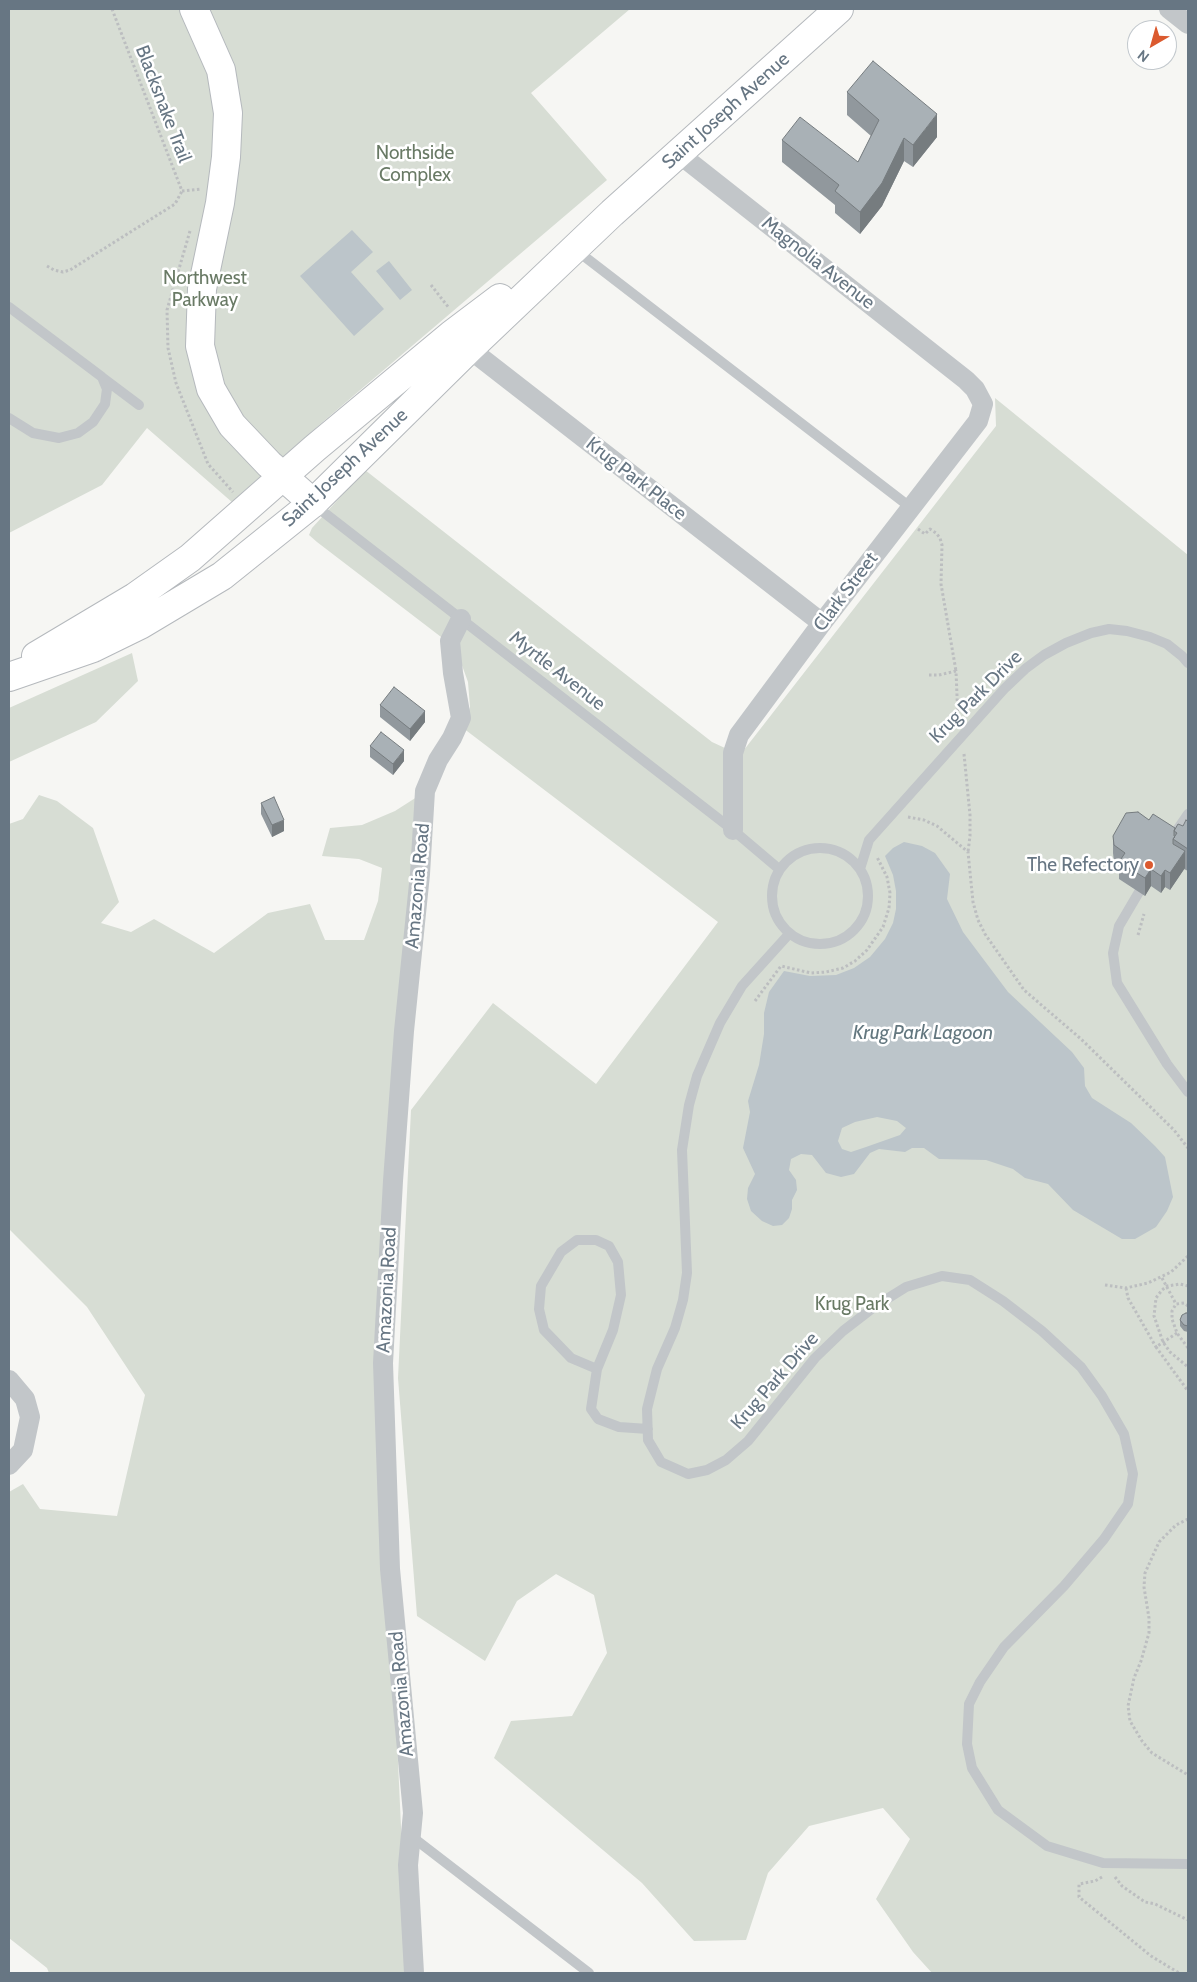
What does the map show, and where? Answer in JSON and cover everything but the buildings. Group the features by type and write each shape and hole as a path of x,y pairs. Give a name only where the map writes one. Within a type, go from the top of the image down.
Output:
{"main road":[{"path":"194,9 221,70 228,113 226,157 220,203 202,289 200,346 211,389 232,425 313,503"},
{"name":"Saint Joseph Avenue","path":"9,677 93,648 140,625 222,576 313,503 460,342 612,212 839,9"},
{"name":"Saint Joseph Avenue","path":"9,673 136,597 190,558 315,448 460,342 575,248 612,212"}],"street":[{"path":"1169,9 1188,24"},
{"name":"Magnolia Avenue","path":"678,152 958,373"},
{"name":"Krug Park Place","path":"460,342 822,623"},
{"name":"Clark Street","path":"732,830 733,753 739,735 822,623 978,421 983,404 976,389 958,373"},
{"name":"Amazonia Road","path":"414,1973 408,1865 413,1813 390,1569 383,1363 396,1134 426,791 438,760 452,738 461,718 450,640 462,619"},
{"path":"9,1380 26,1399 30,1417 23,1450 9,1465"}],"lane":[{"path":"575,248 907,512"},
{"path":"9,307 139,405"},
{"path":"9,418 33,433 42,435 59,438 78,433 93,422 104,404 107,389 102,377"},
{"name":"Myrtle Avenue","path":"313,503 732,830 779,869"},
{"name":"Krug Park Drive","path":"860,868 869,840 875,833 1005,688 1025,669 1044,655 1066,643 1091,633 1109,630 1127,631 1167,644 1188,663"},
{"path":"1170,841 1188,814"},
{"path":"810,848 829,848 846,855 860,868 866,881 868,894 867,908 862,921 853,932 842,940 828,944 801,941 789,934 778,920 772,903 772,885 779,869 792,856 810,848"},
{"path":"1139,892 1119,926 1113,953 1117,983 1167,1064 1188,1092"},
{"name":"Krug Park Drive","path":"789,934 742,986 720,1023 697,1076 689,1105 682,1150 686,1273 683,1300 675,1328 657,1369 647,1409 648,1440 661,1462 688,1474 707,1470 726,1460 748,1441 809,1365 843,1331 874,1307 906,1287 942,1276 970,1280 1003,1301 1042,1331 1082,1367 1102,1396 1124,1434 1132,1474 1128,1504 1104,1539 1064,1586 1004,1647 980,1682 969,1704 967,1744 972,1768 998,1810 1047,1846 1103,1863 1188,1864"},
{"path":"597,1368 571,1358 544,1330 538,1309 541,1286 561,1252 578,1240 596,1240 609,1246 618,1262 621,1295 613,1330 597,1368 591,1409 598,1419 619,1427 648,1430"},
{"path":"410,1836 589,1973"}],"path":[{"name":"Blacksnake Trail","path":"112,9 182,191 202,189"},
{"path":"47,266 63,272 70,270 176,204 182,191"},
{"path":"431,285 449,308"},
{"path":"907,512 925,534 930,529 940,538 942,545 941,584 956,671 959,724"},
{"path":"929,675 956,671"},
{"path":"963,749 970,815 968,852 973,902 978,920 985,934 1024,990 1081,1039 1153,1109 1188,1148"},
{"path":"903,817 924,820 937,826 968,852"},
{"path":"755,1001 781,966 811,973 826,972 843,968 855,961 867,950 883,927 889,908 890,893 887,877 875,855"},
{"path":"1138,935 1147,907"},
{"path":"1105,1285 1126,1288 1137,1287 1162,1278 1179,1266 1188,1256"},
{"path":"1162,1278 1176,1304"},
{"path":"1188,1286 1180,1284 1167,1286 1159,1293 1154,1305 1154,1316 1164,1342 1178,1361 1188,1367"},
{"path":"1126,1288 1128,1298 1156,1347 1188,1391"},
{"path":"1176,1304 1184,1303 1188,1306"},
{"path":"1176,1304 1172,1311 1172,1319 1177,1333 1188,1348"},
{"path":"1156,1347 1177,1333"},
{"path":"1188,1519 1176,1526 1159,1542 1145,1574 1144,1587 1149,1618 1149,1634 1146,1648 1134,1678 1128,1706 1130,1721 1142,1741 1152,1752 1188,1775"},
{"path":"1111,1872 1122,1886 1145,1902 1188,1920"},
{"path":"1103,1876 1095,1882 1079,1884 1079,1897 1151,1956 1179,1973"}],"green space":[{"path":"9,9 630,9 531,93 607,180 325,420 244,491 233,503 147,428 102,485 9,533"},
{"name":"Krug Park","path":"995,398 1188,555 1188,1973 932,1973 913,1952 876,1899 910,1839 883,1808 809,1826 768,1873 746,1940 694,1941 642,1883 494,1758 511,1721 572,1716 607,1653 594,1595 556,1574 517,1601 485,1661 417,1616 398,1378 411,1110 493,1003 596,1084 718,922 463,728 470,707 468,682 459,657 445,640 309,535 312,528 365,470 712,742 740,755 996,426"},
{"path":"132,653 138,681 96,722 9,762 9,708"},
{"path":"39,795 57,801 93,828 119,902 101,923 131,932 154,919 214,953 268,913 310,904 325,940 364,940 378,901 382,868 359,859 322,856 330,828 362,825 395,811 420,795 380,1371 404,1892 410,1973 49,1973 47,1968 9,1938 9,1492 23,1484 40,1509 117,1516 145,1395 87,1307 9,1229 9,824 23,819"}],"water":[{"path":"352,230 373,252 351,272 384,309 354,336 300,276"},
{"path":"389,261 412,290 400,300 376,271"},
{"name":"Krug Park Lagoon","path":"904,842 922,846 935,853 950,874 947,899 963,932 1008,992 1072,1052 1084,1068 1085,1086 1092,1098 1131,1123 1165,1157 1173,1197 1167,1211 1156,1227 1135,1239 1122,1239 1073,1210 1048,1184 1025,1178 1013,1169 986,1160 939,1159 924,1148 912,1148 905,1152 879,1149 870,1153 854,1174 841,1177 826,1173 812,1155 801,1154 791,1159 789,1170 796,1180 797,1190 792,1200 789,1218 782,1225 773,1226 762,1221 751,1211 747,1199 748,1188 755,1174 743,1148 750,1112 748,1101 759,1065 764,1034 764,1013 769,992 784,971 810,976 836,975 854,968 870,957 885,939 893,923 896,909 896,891 893,875 885,856 893,848","holes":["877,1117 897,1121 906,1128 900,1135 866,1147 851,1152 842,1149 838,1141 842,1128 855,1122"]}],"place":[{"name":"The Refectory","path":"1149,865"}],"park label":[{"name":"Northside Complex","path":"415,164"},
{"name":"Northwest Parkway","path":"205,289"}]}
